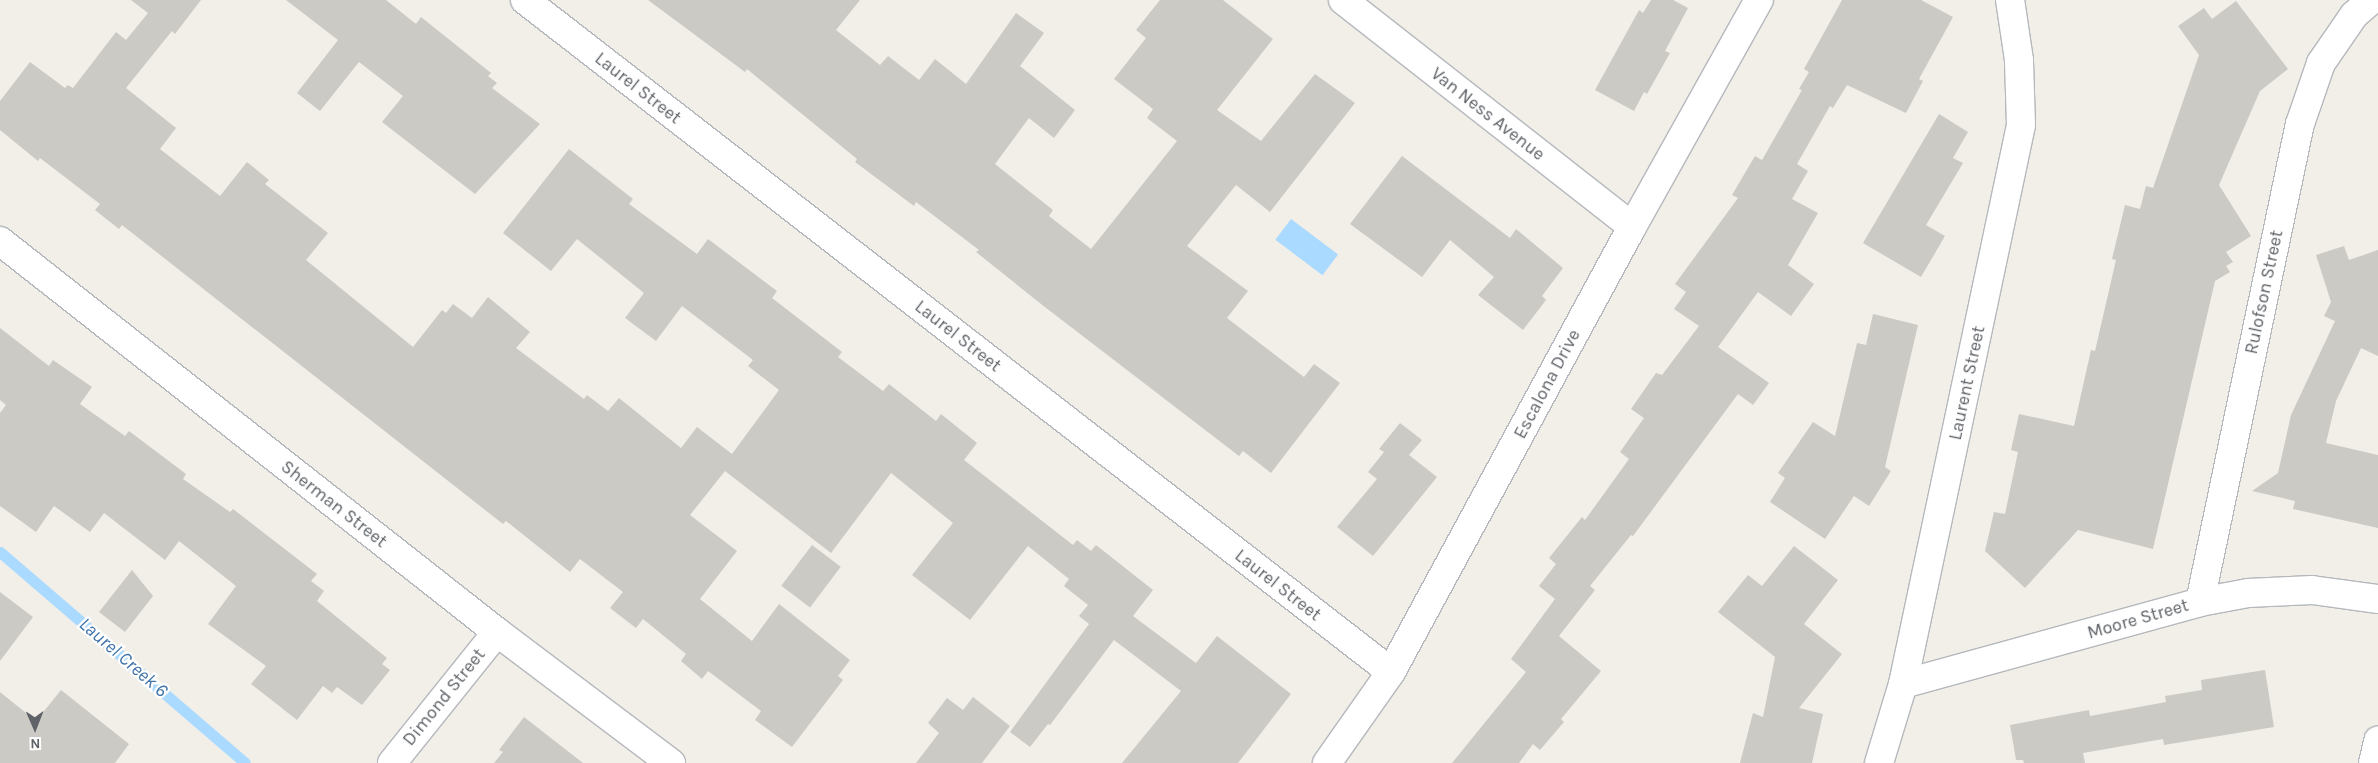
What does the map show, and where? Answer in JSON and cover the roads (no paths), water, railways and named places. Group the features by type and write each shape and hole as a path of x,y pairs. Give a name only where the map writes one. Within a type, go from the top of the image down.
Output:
{"street":[{"name":"Laurel Street","path":"524,0 1391,672"},
{"name":"Van Ness Avenue","path":"1343,0 1632,227"},
{"name":"Escalona Drive","path":"1328,763 1391,672 1632,227 1759,0"},
{"name":"Laurent Street","path":"1879,763 1903,684 2021,125 2019,60 2010,0"},
{"name":"Rulofson Street","path":"2200,602 2300,124 2321,63 2354,15 2371,0"},
{"name":"Sherman Street","path":"0,241 497,632 671,763"},
{"name":"Moore Street","path":"1903,684 2200,602 2248,593 2312,590 2378,599"},
{"name":"Dimond Street","path":"392,763 497,632"},
{"path":"2373,763 2378,741"}],"water":[{"path":"1291,219 1338,255 1322,275 1275,240"}],"waterway":[{"name":"Laurel Creek 6","path":"0,552 245,763"}]}
